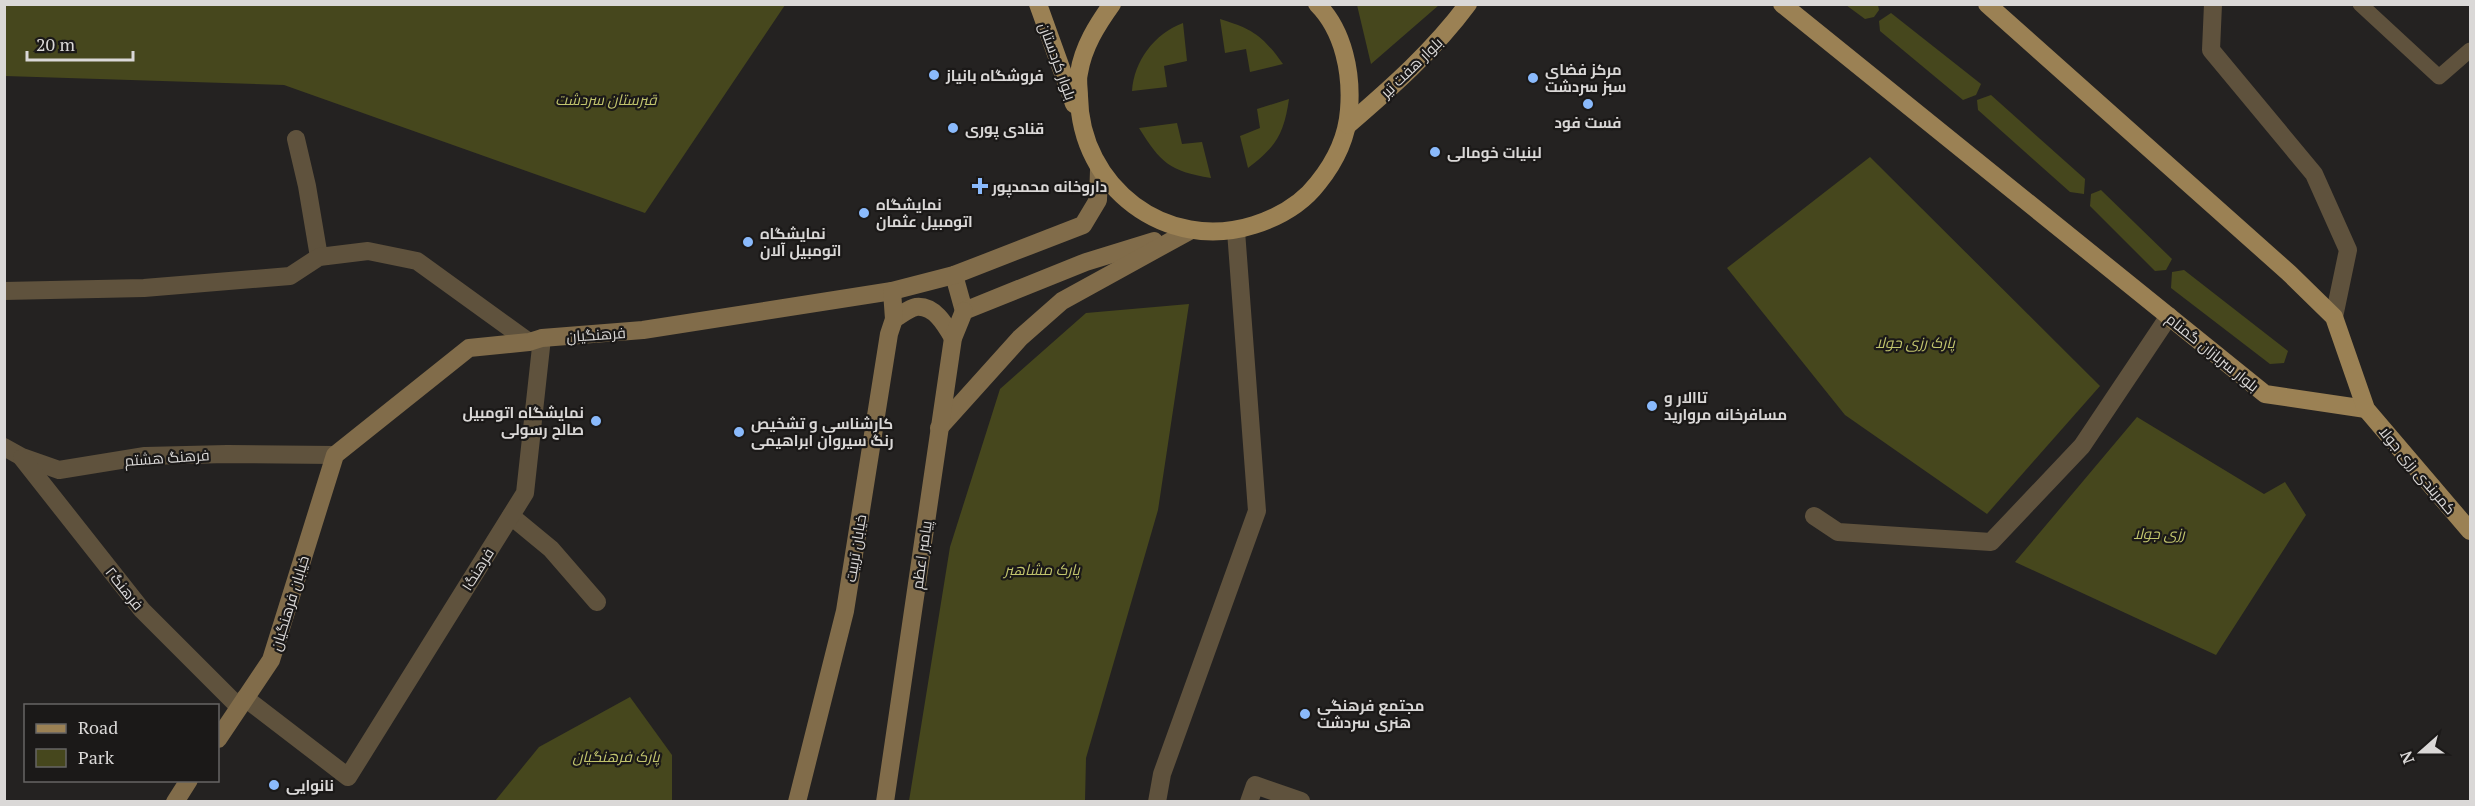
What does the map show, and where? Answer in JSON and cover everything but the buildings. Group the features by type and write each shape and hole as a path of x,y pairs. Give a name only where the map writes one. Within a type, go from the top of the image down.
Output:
{"main road":[{"name":"بلوار کردستان","path":"1038,4 1079,117"},
{"path":"1112,4 1092,30 1078,73 1079,117 1086,145 1099,170 1124,198 1155,219 1191,230 1236,231 1275,219 1308,196 1333,163 1348,125 1351,85 1342,46 1317,4"},
{"name":"بلوار هفت تیر","path":"1348,125 1383,96 1449,30 1468,4"},
{"name":"بلوار سربازان گمنام","path":"1782,4 2265,394 2366,409"},
{"path":"1987,4 2281,266 2334,317 2366,409"},
{"name":"فرهنگیان","path":"335,455 469,348 643,330 892,291 954,275 1083,225 1098,201 1099,170"},
{"path":"954,275 964,311 1086,262 1191,230"},
{"path":"939,428 1020,338 1062,301 1191,230"},
{"name":"خیابان تربیت","path":"797,801 845,611 888,334 894,319 892,291"},
{"path":"894,319 915,307 930,309 946,325 952,338"},
{"name":"پیامبر اعظم","path":"885,801 952,338 964,311"},
{"name":"کمربندی رزی جولا","path":"2366,409 2470,531"},
{"name":"خیابان فرهنگیان","path":"219,737 271,660 335,455"},
{"path":"175,801 188,782"}],"street":[{"path":"2213,4 2211,50 2314,174 2348,250 2334,317"},
{"path":"296,139 307,186 319,257"},
{"path":"1157,801 1162,774 1257,511 1236,231"},
{"path":"4,291 144,288 290,276 319,257 368,251 417,261 536,340"},
{"path":"1814,516 1838,532 1991,542 2082,446 2169,316"},
{"name":"فرهنگ۱","path":"348,777 525,493 536,340"},
{"name":"فرهنگ هشتم","path":"4,447 22,458 59,470 145,456 335,455"},
{"name":"فرهنگ۲","path":"22,458 142,610 242,702 348,777"},
{"path":"511,516 550,549 597,602"},
{"path":"1249,801 1255,785 1301,801"}],"lane":[{"path":"2360,4 2439,77 2470,50"}],"green space":[{"name":"قبرستان سردشت","path":"5,4 785,5 645,213 284,85 5,76"},
{"path":"1357,4 1439,5 1371,64"},
{"path":"1846,5 1878,5 1879,10 1874,17 1865,19"},
{"path":"1891,13 1981,84 1976,95 1963,100 1880,31 1879,21"},
{"path":"1220,19 1241,26 1263,40 1283,64 1250,72 1246,49 1225,53"},
{"path":"1183,23 1187,61 1164,66 1167,87 1132,91 1137,69 1147,50 1163,34"},
{"path":"1991,95 2085,179 2084,194 2070,192 1978,110 1977,100"},
{"path":"1289,99 1284,122 1277,139 1266,153 1248,168 1240,136 1260,128 1257,109"},
{"path":"1177,123 1182,144 1202,142 1211,178 1185,172 1168,164 1154,150 1139,128"},
{"name":"پارک رزی جولا","path":"1870,157 2100,386 1987,514 1845,415 1727,268"},
{"path":"2101,190 2172,259 2166,270 2155,271 2090,206 2091,194"},
{"path":"2184,270 2288,351 2284,363 2270,364 2171,288 2172,272"},
{"name":"پارک مشاهبر","path":"1189,304 1158,510 1086,758 1085,801 909,801 950,547 1000,389 1086,313"},
{"name":"رزی جولا","path":"2137,417 2264,494 2285,482 2306,515 2216,655 2015,562"},
{"name":"پارک فرهنگیان","path":"630,697 672,755 672,801 495,801 539,747"}],"place":[{"name":"فروشگاه بانیاز","path":"934,75"},
{"name":"مرکز فضای سبز سردشت","path":"1533,78"},
{"name":"فست فود","path":"1588,104"},
{"name":"قنادی پوری","path":"953,128"},
{"name":"لبنیات خومالی","path":"1435,152"},
{"name":"داروخانه محمدپور","path":"980,186"},
{"name":"نمایشگاه اتومبیل عثمان","path":"864,213"},
{"name":"نمایشگاه اتومبیل آلان","path":"748,242"},
{"name":"تاالار و مسافرخانه مروارید","path":"1652,406"},
{"name":"نمایشگاه اتومبیل صالح رسولی","path":"596,421"},
{"name":"کارشناسی و تشخیص رنگ سیروان ابراهیمی","path":"739,432"},
{"name":"مجتمع فرهنگی هنری سردشت","path":"1305,714"},
{"name":"نانوایی","path":"274,785"}]}
